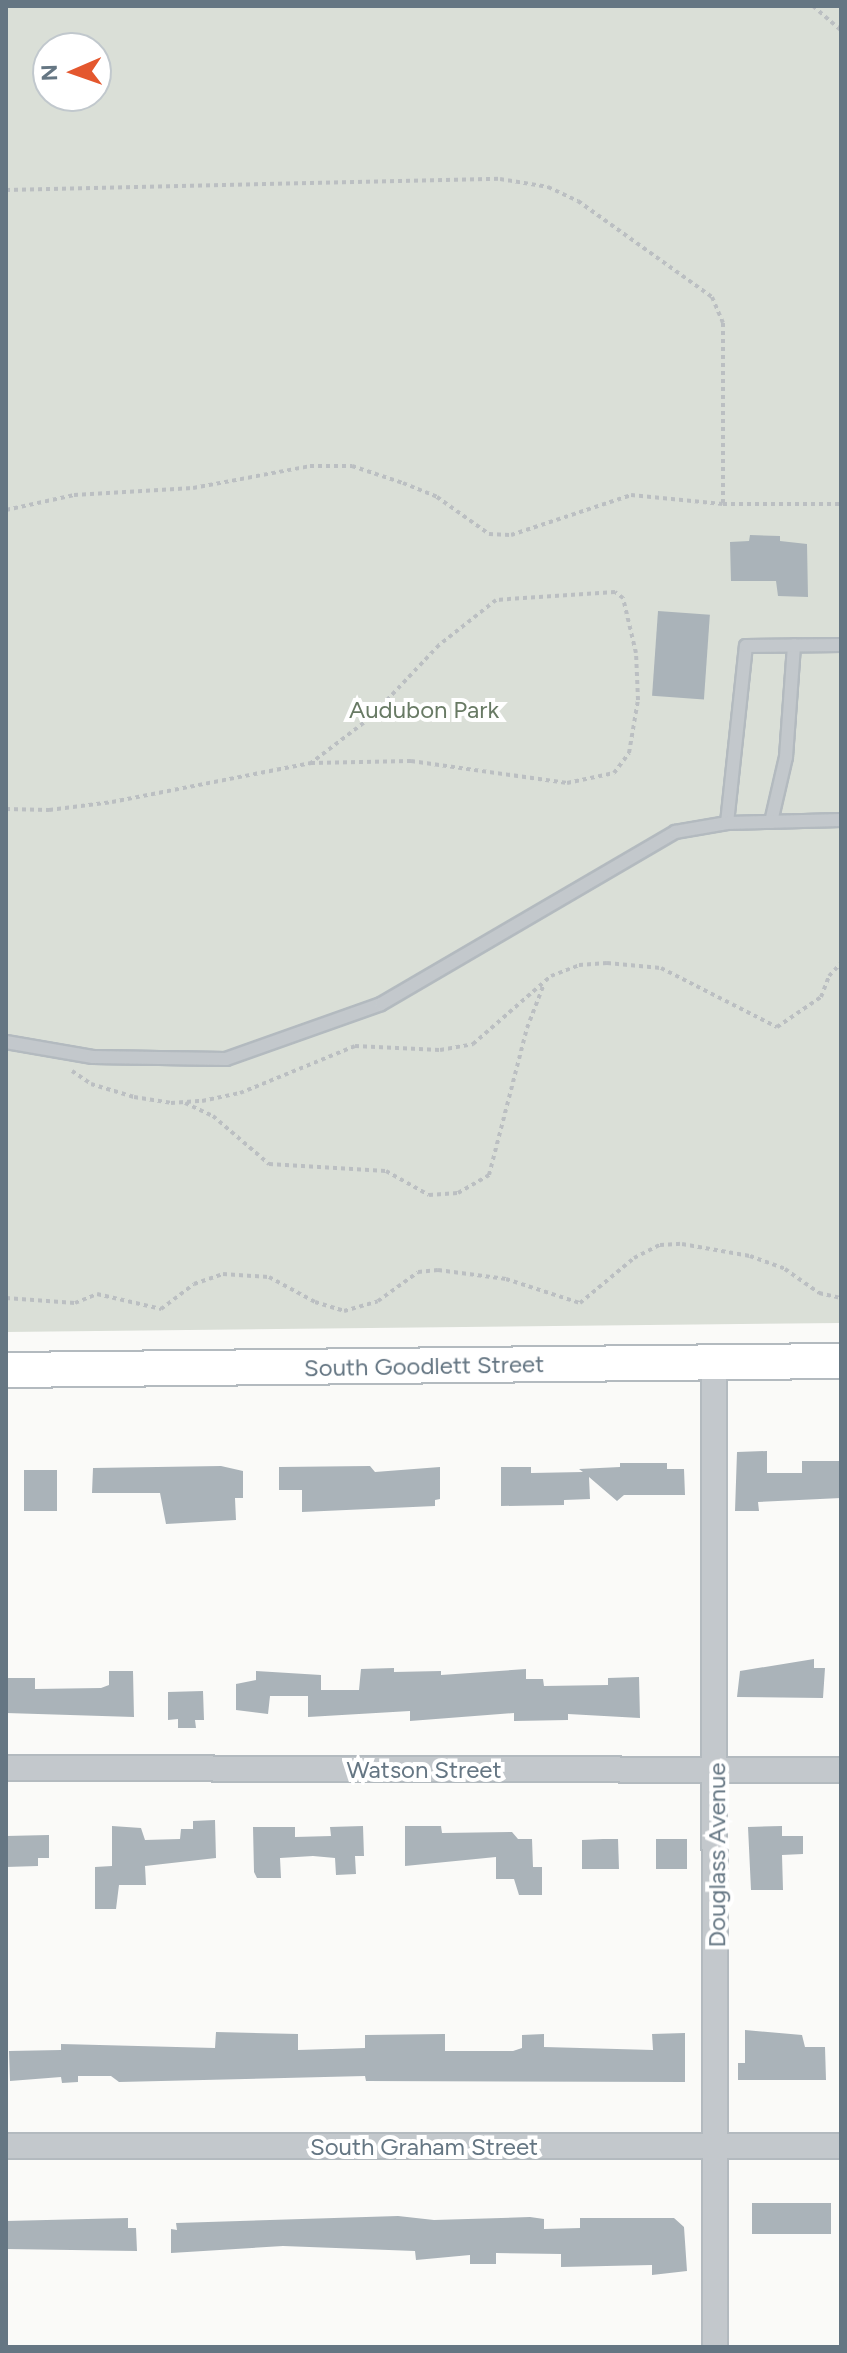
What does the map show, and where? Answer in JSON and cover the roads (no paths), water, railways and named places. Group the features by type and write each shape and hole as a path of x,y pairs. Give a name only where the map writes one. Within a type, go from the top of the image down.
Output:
{"main road":[{"name":"South Goodlett Street","path":"6,1370 841,1361"}],"street":[{"name":"Douglass Avenue","path":"714,1364 717,1771 715,2347"},
{"name":"Watson Street","path":"6,1768 841,1770"},
{"name":"South Graham Street","path":"6,2146 841,2146"}],"lane":[{"path":"771,822 786,757 794,645"},
{"path":"727,823 746,646 841,645"},
{"path":"6,1042 93,1057 185,1061 226,1059 265,1048 425,981 643,847 675,832 727,823 841,820"}],"park label":[{"name":"Audubon Park","path":"424,710"}]}
